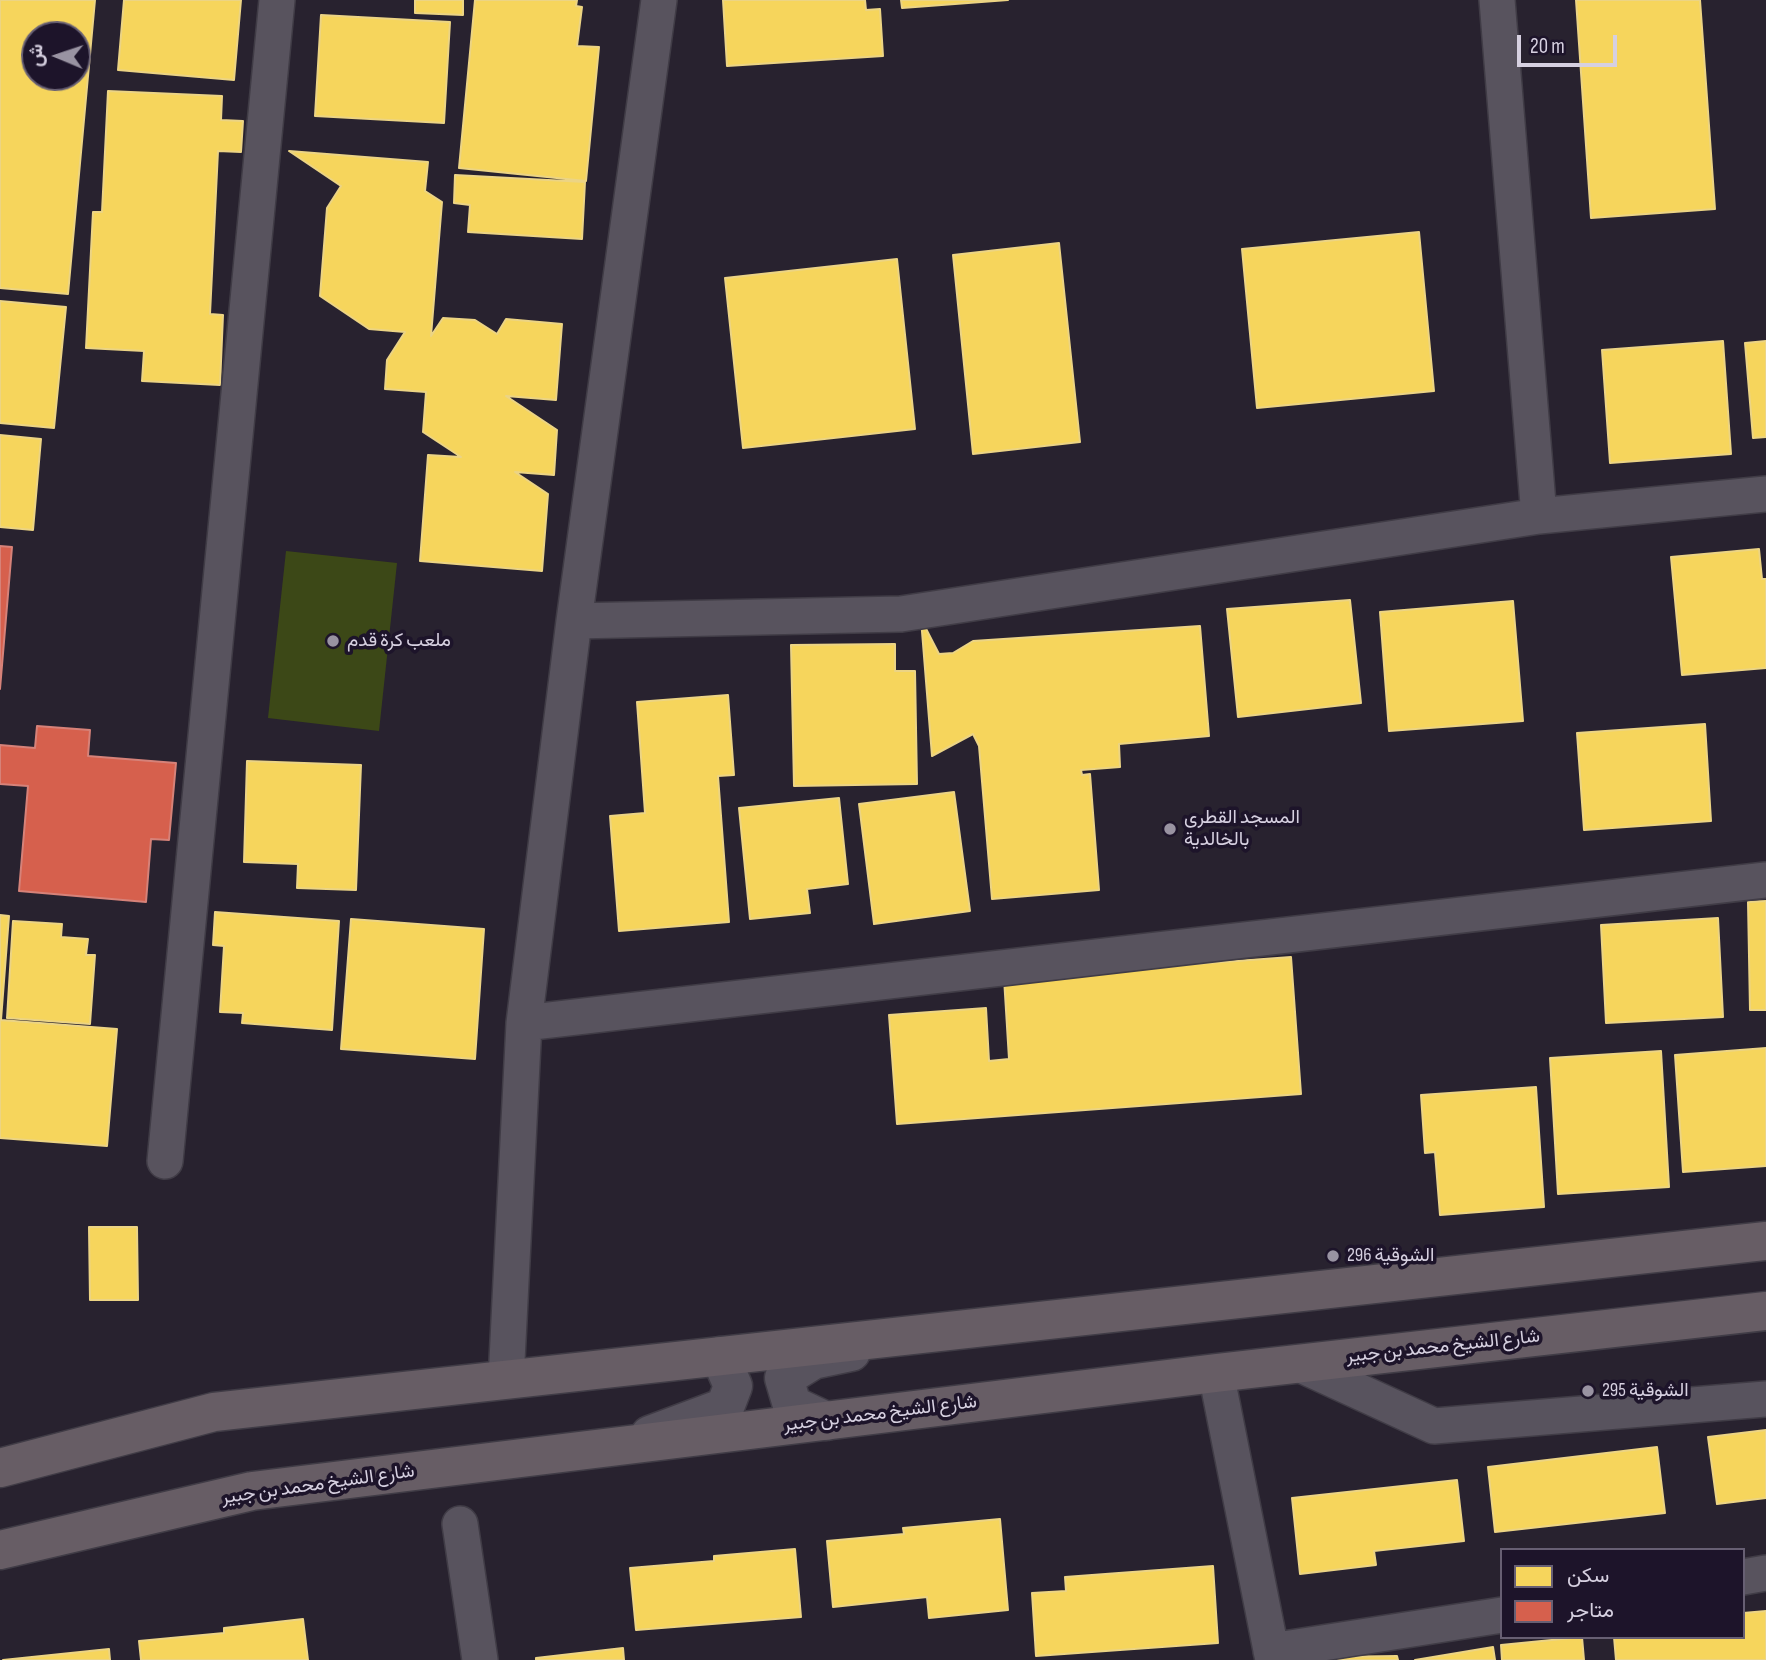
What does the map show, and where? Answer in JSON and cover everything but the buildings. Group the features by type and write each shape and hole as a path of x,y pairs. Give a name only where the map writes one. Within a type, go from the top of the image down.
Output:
{"main road":[{"path":"0,1468 214,1412 1766,1241"},
{"name":"شارع الشيخ محمد بن جبير","path":"0,1550 252,1491 1297,1363 1766,1311"},
{"path":"826,1420 792,1405 783,1378 813,1360 942,1332"},
{"path":"618,1446 725,1407 733,1387 720,1356"}],"street":[{"path":"165,1161 277,0"},
{"path":"506,1380 524,1023 574,621 659,0"},
{"path":"1497,0 1539,516"},
{"path":"574,621 901,614 1539,516 1766,494"},
{"path":"524,1023 1766,880"},
{"path":"1297,1363 1434,1426 1766,1399"},
{"path":"1216,1373 1272,1655 1500,1615"},
{"path":"460,1524 480,1660"},
{"path":"1745,1577 1766,1573"}],"green space":[{"name":"ملعب كرة قدم","path":"286,551 397,563 379,731 268,718"}],"place":[{"name":"ملعب كرة قدم","path":"333,641"},
{"name":"المسجد القطري بالخالدية","path":"1170,829"},
{"name":"الشوقية 296","path":"1333,1256"},
{"name":"الشوقية 295","path":"1588,1391"}]}
